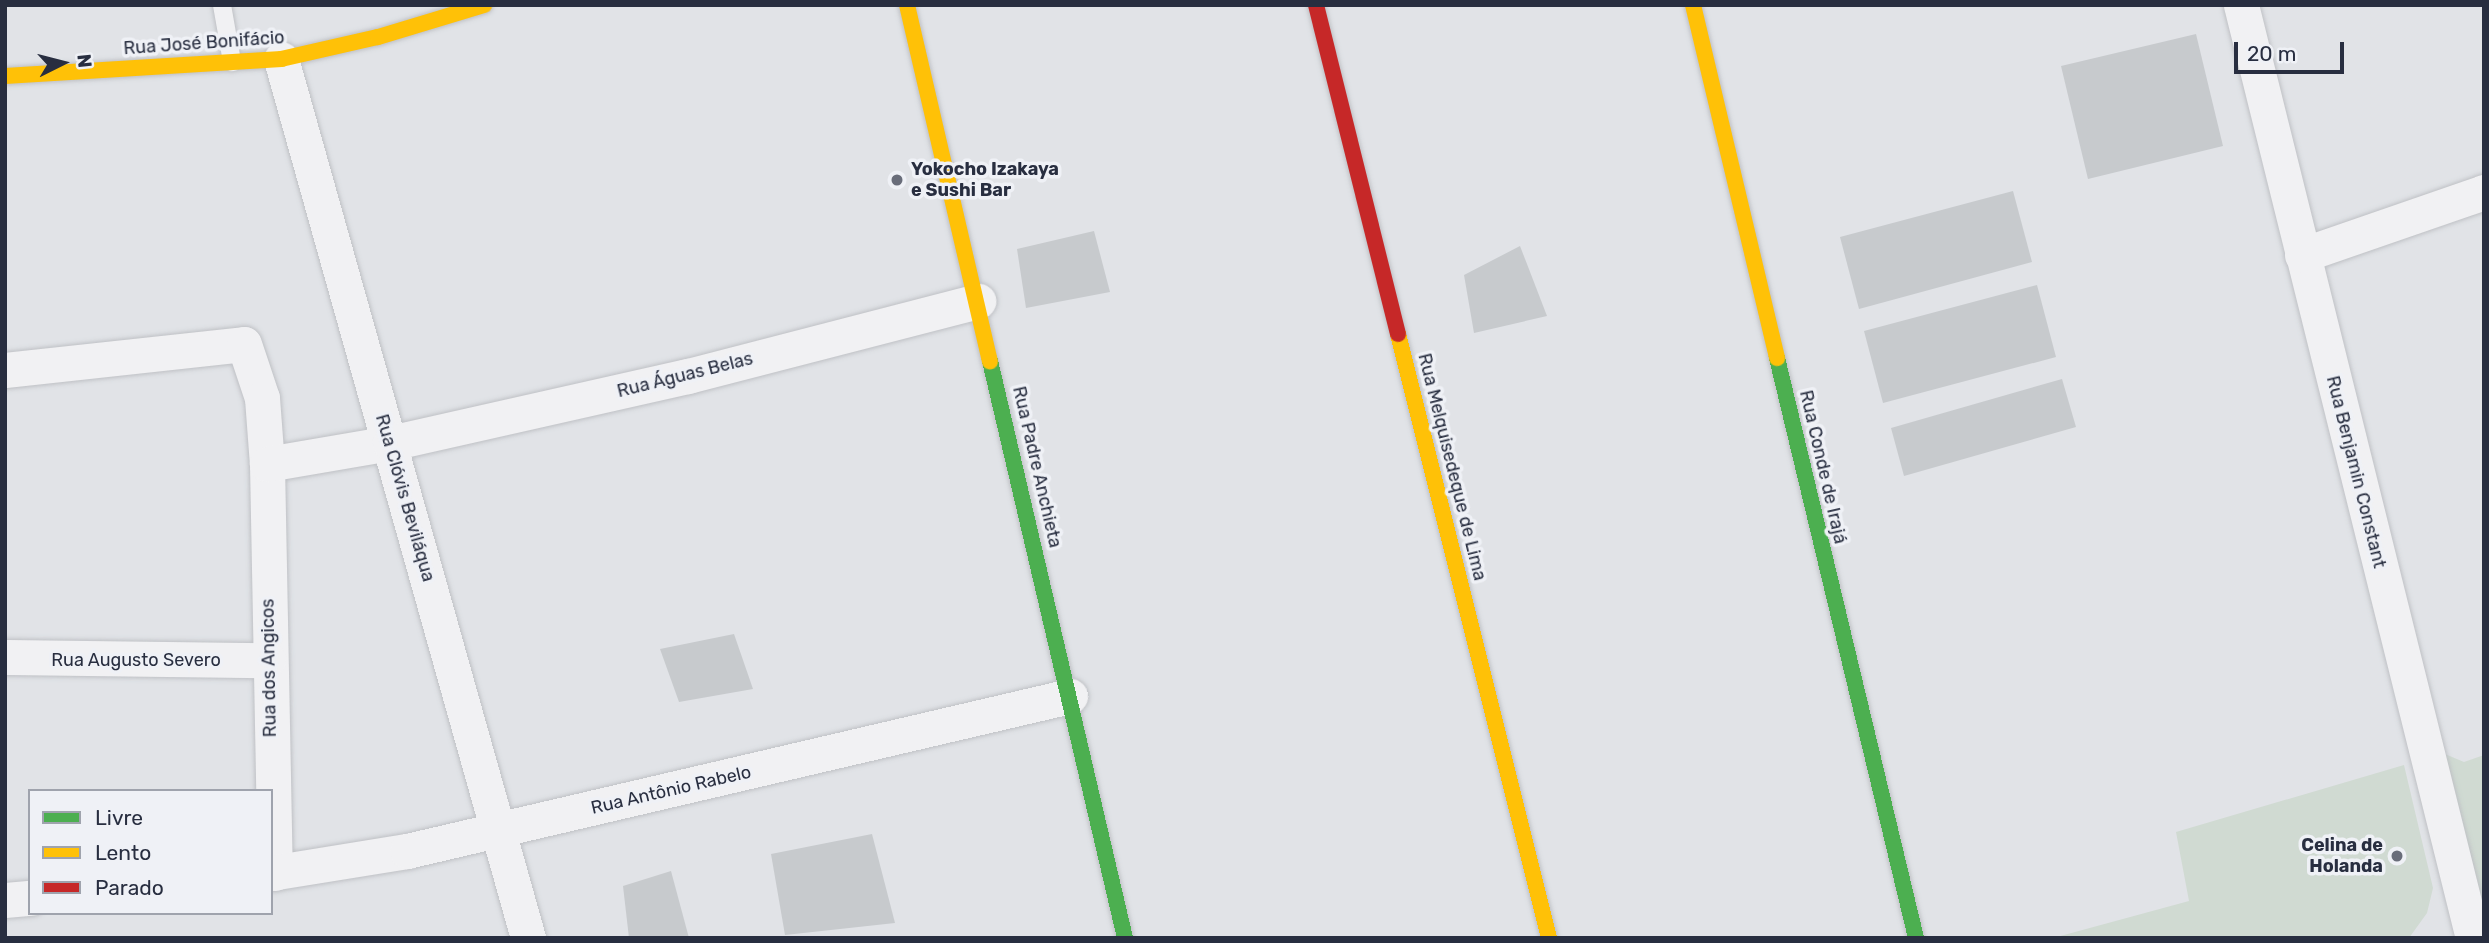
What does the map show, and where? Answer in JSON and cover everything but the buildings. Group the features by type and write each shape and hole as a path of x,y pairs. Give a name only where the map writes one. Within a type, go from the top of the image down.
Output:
{"main road":[{"name":"Rua José Bonifácio","path":"5,76 281,59 378,37 484,5"},
{"name":"Rua Padre Anchieta","path":"907,5 1125,938"},
{"name":"Rua Melquisedeque de Lima","path":"1317,5 1549,938"},
{"name":"Rua Conde de Irajá","path":"1693,5 1916,938"}],"street":[{"name":"Rua Benjamin Constant","path":"2241,5 2473,938"},
{"name":"Rua Clóvis Beviláqua","path":"281,59 528,938"},
{"path":"2302,255 2484,192"},
{"name":"Rua Águas Belas","path":"390,443 688,376 978,301"},
{"name":"Rua dos Angicos","path":"5,370 244,344 262,398 267,464 271,789"},
{"path":"267,464 390,443"},
{"name":"Rua Augusto Severo","path":"5,657 268,660"},
{"name":"Rua Antônio Rabelo","path":"273,873 499,830 1070,696"},
{"path":"5,901 28,898"}],"lane":[{"path":"222,5 232,62"}],"shaded area":[{"path":"2433,749 2464,762 2484,755 2484,916"},
{"path":"2404,765 2433,888 2427,913 2409,938 2053,938 2189,901 2176,832"}],"traffic: fast":[{"path":"1777,358 1916,938"},
{"path":"990,361 1125,938"}],"traffic: slow":[{"path":"5,76 281,59 378,37 484,5"},
{"path":"907,5 990,361"},
{"path":"1693,5 1777,358"},
{"path":"1398,334 1549,938"}],"traffic: jam":[{"path":"1316,5 1398,334"}],"place":[{"name":"Yokocho Izakaya e Sushi Bar","path":"897,180"},
{"name":"Celina de Holanda","path":"2397,856"}]}
